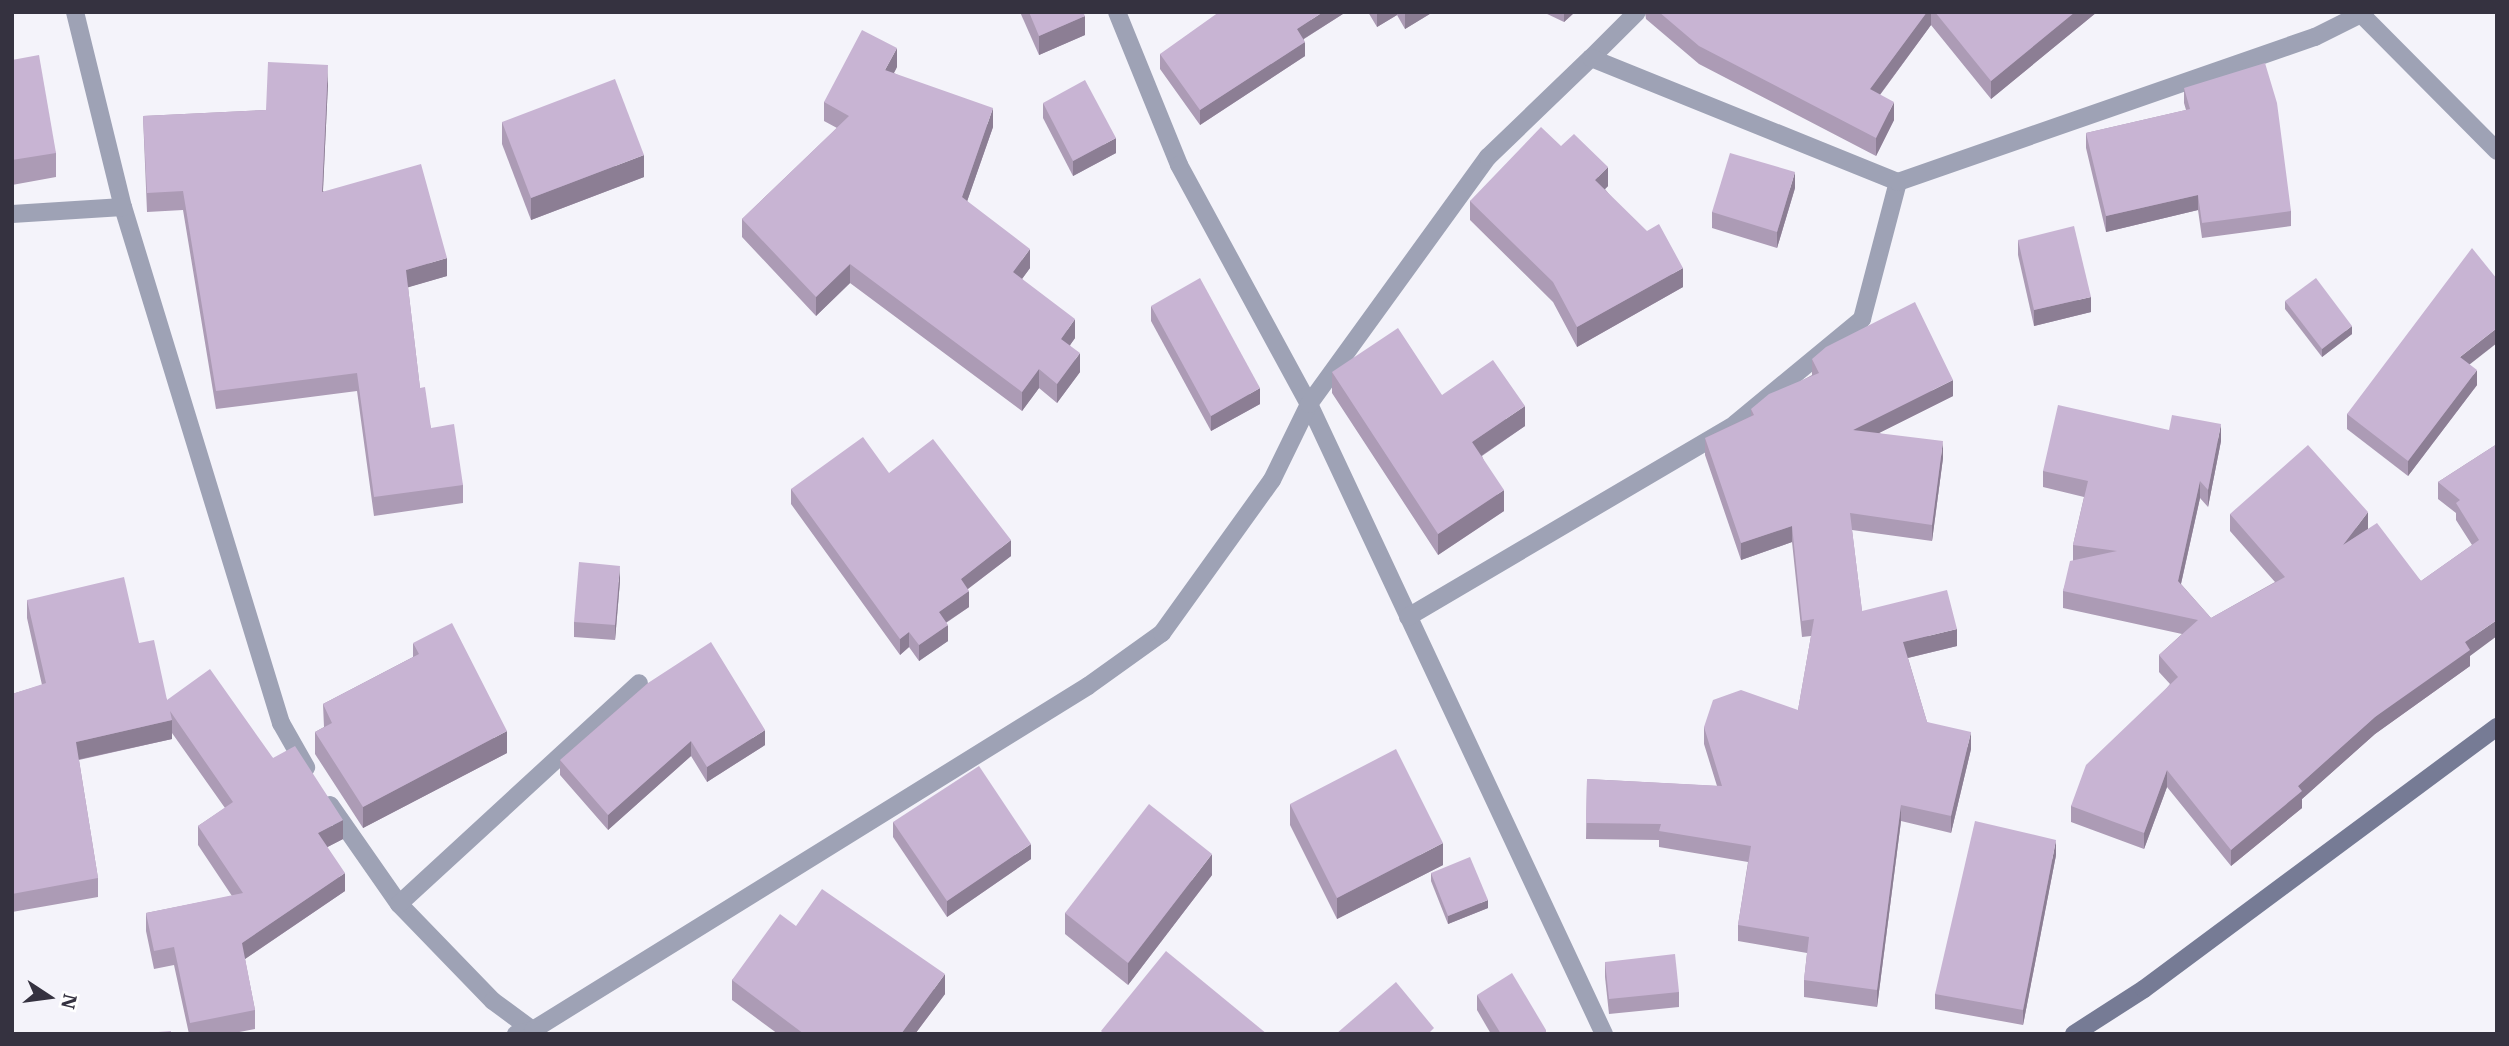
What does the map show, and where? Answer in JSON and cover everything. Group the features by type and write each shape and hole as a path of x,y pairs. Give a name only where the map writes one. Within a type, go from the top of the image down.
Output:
{"street":[{"path":"75,12 123,207 281,723 318,787 399,904 493,1001 529,1032 1088,686 1162,633 1272,480 1309,404 1488,157 1637,12"},
{"path":"1117,12 1178,164 1309,404 1604,1034"},
{"path":"1591,58 1898,182 2315,37 2363,13 2497,151"},
{"path":"1408,617 1735,424 1863,319 1898,182"},
{"path":"12,214 123,207"},
{"path":"399,904 639,683"},
{"path":"2074,1034 2144,989 2497,727"}],"building":[{"path":"1029,12 1083,12 1085,16 1039,36"},
{"path":"1219,12 1323,12 1297,29 1305,42 1200,110 1160,54"},
{"path":"1659,12 1927,12 1870,89 1894,102 1876,138 1699,46"},
{"path":"1935,12 2075,12 1991,81"},
{"path":"862,30 897,48 885,70 993,108 962,197 1030,249 1013,272 1075,319 1061,339 1080,353 1057,384 1039,369 1022,392 850,264 816,297 742,219 849,116 824,102"},
{"path":"39,55 56,153 12,160 12,60"},
{"path":"268,62 328,65 322,192 421,164 447,258 406,270 420,388 425,387 431,428 454,424 463,485 374,497 357,373 216,391 183,191 147,193 143,116 266,110"},
{"path":"2265,63 2277,103 2291,211 2202,223 2198,195 2106,216 2086,133 2190,109 2184,88"},
{"path":"615,79 644,155 531,198 502,122"},
{"path":"1085,80 1116,138 1073,161 1043,103"},
{"path":"1541,127 1561,146 1574,134 1608,167 1595,180 1647,231 1659,224 1683,268 1577,327 1553,282 1470,201"},
{"path":"1730,153 1795,172 1777,232 1712,212"},
{"path":"2074,226 2091,297 2034,310 2018,240"},
{"path":"2472,248 2497,279 2497,328 2460,357 2477,370 2408,461 2347,414"},
{"path":"1200,278 1260,388 1211,416 1151,306"},
{"path":"2316,278 2352,326 2322,349 2285,301"},
{"path":"1915,302 1953,380 1853,430 1943,441 1932,525 1850,513 1862,611 1947,590 1957,629 1903,642 1927,722 1971,732 1951,816 1901,805 1877,990 1804,980 1809,937 1738,925 1751,846 1659,831 1661,824 1586,823 1587,779 1722,786 1704,727 1713,700 1741,690 1798,710 1814,619 1802,621 1792,526 1741,543 1705,438 1754,415 1751,409 1769,394 1819,373 1812,359 1826,347"},
{"path":"1398,328 1442,395 1493,360 1525,406 1472,442 1504,490 1438,534 1332,372"},
{"path":"2058,405 2169,430 2172,415 2221,424 2208,490 2200,481 2178,581 2211,618 2285,577 2230,514 2308,445 2368,512 2343,545 2377,523 2421,581 2479,540 2456,503 2460,500 2438,482 2497,444 2497,620 2465,642 2470,650 2375,717 2298,786 2302,791 2231,850 2167,770 2144,833 2071,806 2086,765 2178,677 2159,655 2198,620 2063,591 2070,561 2117,551 2073,545 2088,481 2043,471"},
{"path":"863,437 889,473 933,439 1011,540 961,579 969,591 939,612 948,625 919,645 909,632 900,639 791,489"},
{"path":"579,562 620,566 615,625 574,622"},
{"path":"124,577 139,643 154,640 167,700 210,669 273,758 295,746 343,820 318,833 345,873 242,943 255,1010 190,1023 174,947 154,951 146,913 243,893 198,826 233,802 170,711 172,720 76,742 98,878 12,894 12,694 46,683 27,600"},
{"path":"452,623 507,731 363,807 315,732 332,723 323,704 419,654 413,643"},
{"path":"711,642 765,730 707,767 691,741 608,815 560,760 648,683"},
{"path":"1396,749 1443,843 1337,898 1290,804"},
{"path":"979,766 1031,844 947,901 893,822"},
{"path":"1149,804 1212,854 1128,963 1065,913"},
{"path":"1975,821 2056,840 2023,1010 1935,994"},
{"path":"1470,857 1488,900 1448,916 1431,873"},
{"path":"822,889 945,974 901,1034 804,1034 732,980 780,914 796,926"},
{"path":"1166,951 1267,1034 1104,1034 1101,1031"},
{"path":"1675,954 1679,992 1609,999 1605,962"},
{"path":"1512,973 1546,1034 1501,1034 1477,995"},
{"path":"1396,982 1434,1028 1428,1034 1336,1034"},
{"path":"171,1031 171,1034 133,1034"}]}
